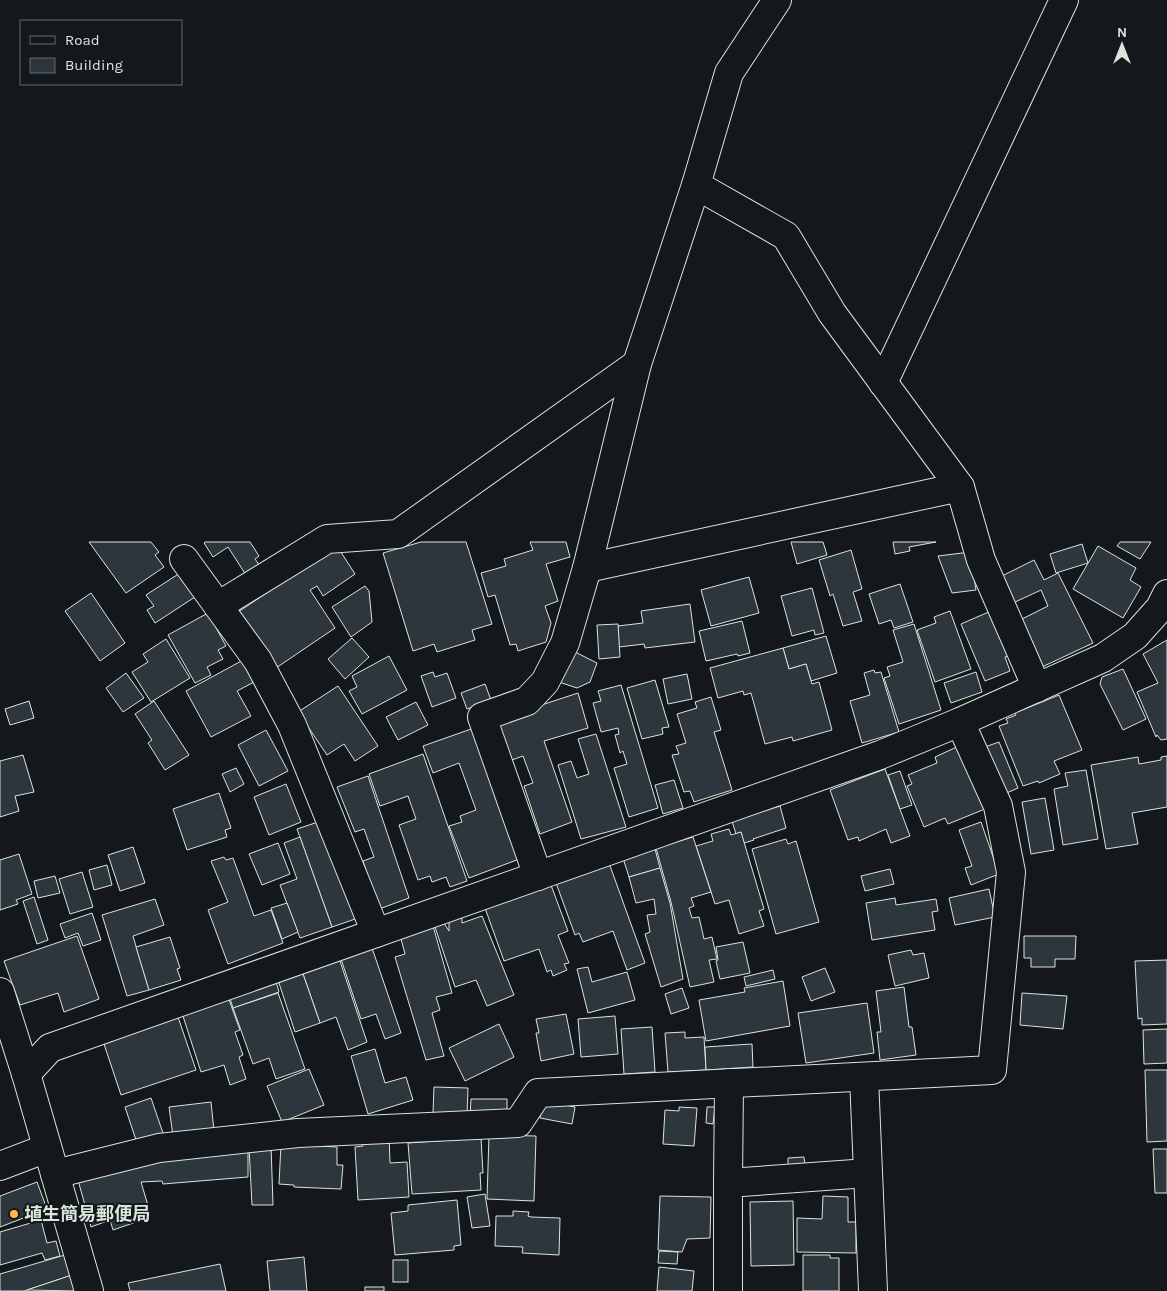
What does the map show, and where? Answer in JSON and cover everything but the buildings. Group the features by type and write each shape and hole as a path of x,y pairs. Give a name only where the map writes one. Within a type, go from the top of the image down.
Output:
{"street":[{"path":"538,876 482,717 527,701 544,682 565,643 586,568 637,364 696,185 729,73 777,0"},
{"path":"884,383 1064,0"},
{"path":"696,185 786,236 832,313 960,488 980,560 1037,688"},
{"path":"218,606 327,539 398,534 637,364"},
{"path":"586,568 960,488"},
{"path":"184,559 258,661 292,725 376,933"},
{"path":"26,1074 50,1048 880,755 960,722 1103,658 1134,636 1160,608 1167,594"},
{"path":"55,1174 159,1148 289,1134 518,1123 538,1093 992,1070 1011,872 998,806 960,722"},
{"path":"0,992 26,1074 89,1291"},
{"path":"864,1077 873,1291"},
{"path":"728,1291 729,1083"},
{"path":"0,1166 47,1148"},
{"path":"728,1183 868,1173"}],"place":[{"name":"埴生簡易郵便局","path":"14,1214"}]}
